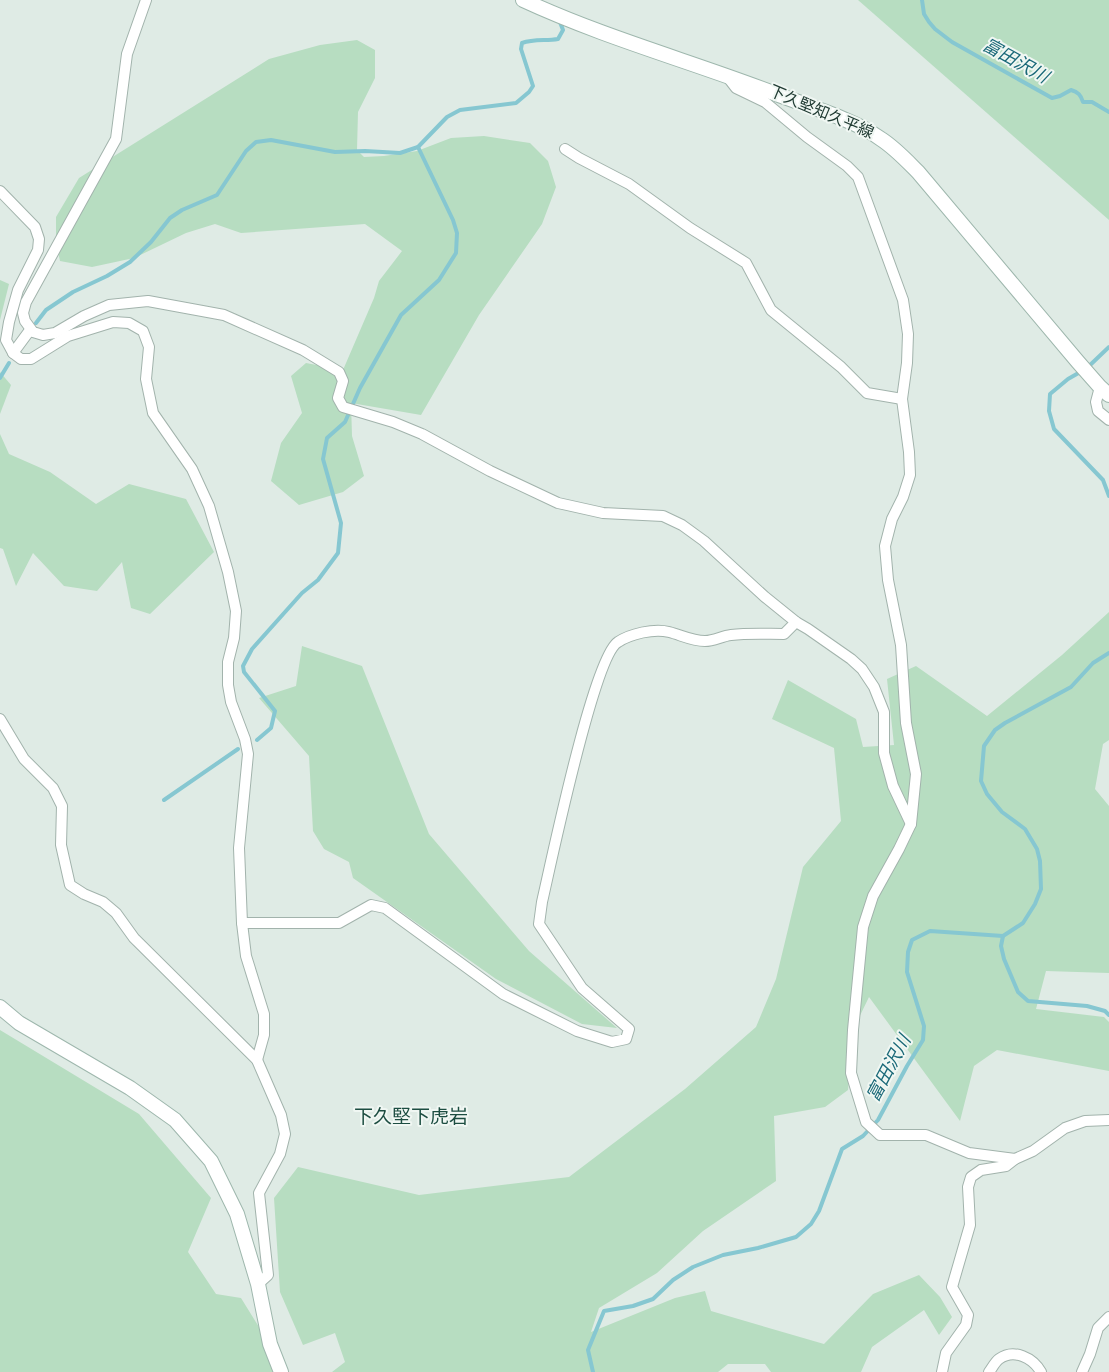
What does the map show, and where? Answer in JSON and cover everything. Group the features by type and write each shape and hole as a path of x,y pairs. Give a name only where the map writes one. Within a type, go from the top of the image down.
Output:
{"main road":[{"name":"下久堅知久平線","path":"523,0 632,43 725,74 856,125 880,138 904,157 918,172 1100,386"},
{"path":"0,1008 19,1023 130,1088 175,1120 211,1161 236,1214 258,1284 270,1344 281,1372"}],"street":[{"path":"146,0 127,54 116,139 26,302 23,313 30,330 37,334 48,335 110,305 148,301 216,313 303,350 339,372 343,381 338,398 343,407 393,422 422,434 490,471 558,503 603,513 663,516 675,520 704,541 765,598 796,622 851,659 862,669 874,687 884,712 884,753 893,786 911,824"},
{"path":"725,74 736,88 765,102 807,138 847,166 858,177 903,300 908,334 907,363 902,399 910,475 903,497 892,519 885,546 888,580 900,645 906,723 916,774 911,824 899,850 872,896 863,927 853,1030 851,1074 866,1122 880,1135 926,1135 970,1153 1015,1159"},
{"path":"565,149 629,184 690,228 746,263 771,310 841,367 868,393 902,399"},
{"path":"0,191 34,228 39,239 38,250 18,290 9,322 6,340 13,353 21,359 31,359 68,336 113,322 129,323 142,331 149,347 146,379 153,413 192,469 209,506 228,572 236,611 234,638 228,662 228,685 231,702 245,739 248,754 239,848 242,923 246,956 264,1014 264,1035 257,1060"},
{"path":"13,353 30,330"},
{"path":"1100,386 1096,402 1098,411 1109,420"},
{"path":"242,923 339,923 371,905 386,908 503,994 577,1031 612,1042 626,1039 629,1029 582,988 539,924 542,902 591,698 604,660 615,643 651,631 666,631 692,640 706,642 730,635 784,634 796,622"},
{"path":"0,718 24,759 53,788 62,806 61,845 70,885 84,894 103,902 116,913 134,938 257,1060 280,1115 284,1134 280,1154 259,1193 268,1275 258,1284"},
{"path":"942,1372 946,1352 966,1325 968,1315 952,1287 970,1225 968,1187 971,1177 981,1170 1006,1166 1015,1159 1033,1151 1064,1128 1085,1121 1109,1120"},
{"path":"1082,1372 1098,1328 1109,1317"},
{"path":"989,1372 998,1360 1008,1354 1023,1356 1037,1366 1041,1372"}],"green space":[{"path":"858,0 1109,0 1109,220"},
{"path":"357,40 375,50 375,78 358,112 357,150 364,157 417,151 451,138 484,136 530,143 548,161 556,187 542,224 479,315 421,415 351,403 352,436 364,476 343,492 299,505 271,481 281,443 302,413 291,376 306,363 343,370 374,298 379,281 402,251 365,224 241,233 215,224 186,233 134,258 92,267 60,261 56,242 56,217 79,178 269,59 320,45"},
{"path":"0,280 9,284 0,320"},
{"path":"0,372 11,385 0,414"},
{"path":"0,434 9,454 50,472 96,504 129,484 186,499 214,552 150,614 131,608 122,562 97,591 64,586 33,553 16,586 3,549 0,548"},
{"path":"1109,612 1109,740 1103,744 1095,789 1109,806 1109,973 1046,971 1036,1009 1104,1017 1109,1022 1109,1071 997,1050 974,1066 960,1121 869,997 853,1030 848,1090 825,1107 774,1116 776,1181 703,1231 657,1273 599,1308 591,1332 675,1298 705,1291 711,1311 824,1344 873,1294 919,1275 940,1297 952,1317 939,1335 924,1310 872,1347 861,1372 771,1372 765,1364 728,1364 718,1372 332,1372 345,1362 335,1333 303,1345 280,1292 274,1198 298,1167 419,1195 569,1177 685,1089 756,1027 776,979 803,867 841,821 834,748 772,719 788,680 856,719 863,747 894,745 887,679 916,666 987,716 1062,655"},
{"path":"302,646 362,666 429,834 529,951 617,1028 582,1024 496,979 353,878 349,862 324,849 313,831 309,756 259,698 296,686"},
{"path":"0,1030 139,1114 211,1198 188,1252 216,1294 241,1298 287,1372 0,1372"}],"waterway":[{"name":"富田沢川","path":"922,0 924,14 929,22 952,42 1052,98 1071,90 1079,94 1083,102 1092,102 1109,112"},
{"path":"36,323 46,310 73,292 107,276 130,262 151,242 170,218 182,210 217,195 246,151 256,142 271,140 335,152 400,153 418,147 447,117 460,110 516,103 533,86 521,49 522,43 558,39 563,30 560,22"},
{"path":"257,740 271,728 275,711 244,672 243,666 252,649 302,593 318,580 338,553 341,523 323,459 327,438 345,422 360,388 401,315 439,280 456,253 457,233 453,220 418,147"},
{"name":"富田沢川","path":"1088,367 1109,347"},
{"path":"0,378 9,363"},
{"name":"富田沢川","path":"1082,371 1068,379 1050,394 1049,411 1054,429 1103,480 1109,496"},
{"name":"富田沢川","path":"593,1372 588,1350 604,1311 633,1306 653,1299 673,1280 693,1267 723,1255 758,1248 796,1237 811,1224 819,1211 842,1149 863,1136 878,1120 923,1040 924,1026 907,972 908,952 912,940 930,931 1003,936 1023,923 1035,904 1041,889 1040,861 1037,849 1025,829 1002,812 987,794 981,781 984,746 995,730 1071,687 1093,663 1109,653"},
{"path":"164,800 238,749"},
{"path":"1003,936 1001,946 1004,959 1018,992 1028,1001 1087,1006 1105,1011 1109,1015"}],"district":[{"name":"下久堅下虎岩","path":"411,1118"}]}
